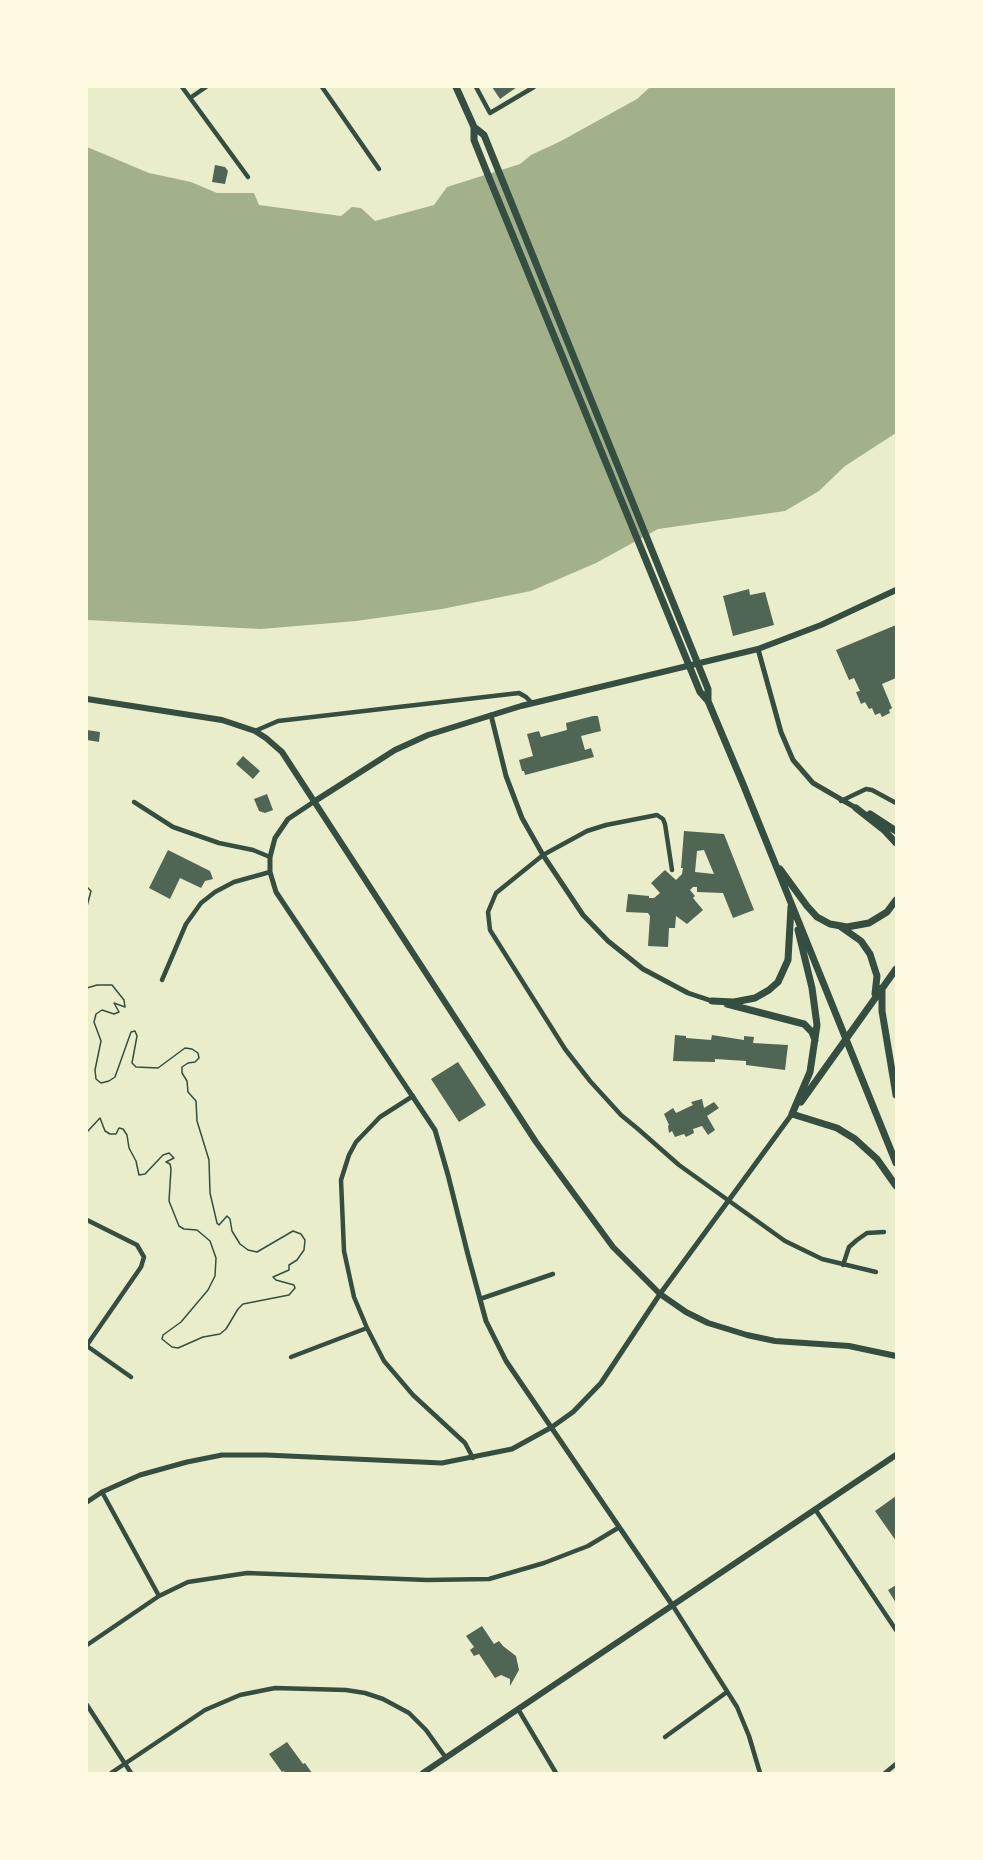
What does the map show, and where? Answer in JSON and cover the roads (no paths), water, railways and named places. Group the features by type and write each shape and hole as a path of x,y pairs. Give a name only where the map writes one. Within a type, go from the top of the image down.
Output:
{"main road":[{"path":"456,87 474,127 474,140 484,166 699,692 708,701"},
{"path":"474,127 484,135 708,689 708,701 896,1163"},
{"path":"315,801 406,744 440,731 532,704 758,648 821,626 896,590"},
{"path":"87,699 222,720 255,731 282,752 536,1142 613,1247 660,1294 686,1312 708,1323 754,1337 775,1341 849,1346 896,1356"},
{"path":"856,808 896,831"},
{"path":"856,808 884,830 896,843"},
{"path":"774,861 807,906 824,921 856,926 869,923 886,912 896,900"},
{"path":"712,1001 734,1002 754,998 778,982 788,960 791,905"},
{"path":"791,905 812,988 817,1019 810,1072 792,1114"},
{"path":"838,925 861,941 870,954 877,976 872,1002"},
{"path":"792,1114 896,969"},
{"path":"883,986 882,1011 896,1095"},
{"path":"712,1001 798,1021 809,1027 815,1040"},
{"path":"792,1114 837,1128 855,1139 877,1159 896,1186"},
{"path":"423,1773 896,1455"}],"street":[{"path":"182,87 248,177"},
{"path":"190,98 206,87"},
{"path":"322,87 379,168"},
{"path":"476,87 490,113 534,87"},
{"path":"758,648 781,732 793,760 813,783 856,808"},
{"path":"255,731 278,721 519,693 532,704"},
{"path":"490,715 514,800 527,828 583,915 608,941 655,976 688,993 712,1001"},
{"path":"841,801 866,789 896,803"},
{"path":"315,801 288,819 275,838 270,857 270,872 276,892 435,1130 487,1324 506,1360 672,1606 737,1707 760,1773"},
{"path":"134,802 173,827 270,857"},
{"path":"672,870 663,819 657,815 651,815 606,825 578,836 543,855 496,893 488,912 490,930 559,1041 621,1115 679,1165 785,1241 822,1260 876,1272"},
{"path":"162,980 186,924 201,903 214,892 234,882 270,872"},
{"path":"413,1096 380,1117 356,1142 349,1155 341,1180 344,1251 354,1297 384,1360 413,1395 465,1443 473,1458"},
{"path":"87,1502 102,1492 140,1475 224,1455 442,1463 513,1449 573,1412 599,1386 660,1294 792,1114"},
{"path":"87,1220 136,1245 143,1253 141,1267 87,1346 131,1377"},
{"path":"843,1265 849,1247 857,1240 867,1233 884,1232"},
{"path":"480,1299 553,1274"},
{"path":"291,1357 367,1328"},
{"path":"102,1492 159,1596"},
{"path":"815,1509 896,1630"},
{"path":"87,1645 159,1596 188,1582 247,1573 427,1581 489,1579 544,1563 588,1546 618,1528"},
{"path":"111,1773 205,1710 240,1695 275,1688 346,1690 383,1699 409,1713 426,1730 446,1758"},
{"path":"665,1737 727,1692"},
{"path":"87,1705 131,1773"},
{"path":"518,1709 556,1773"},
{"path":"885,1773 896,1764"}]}
